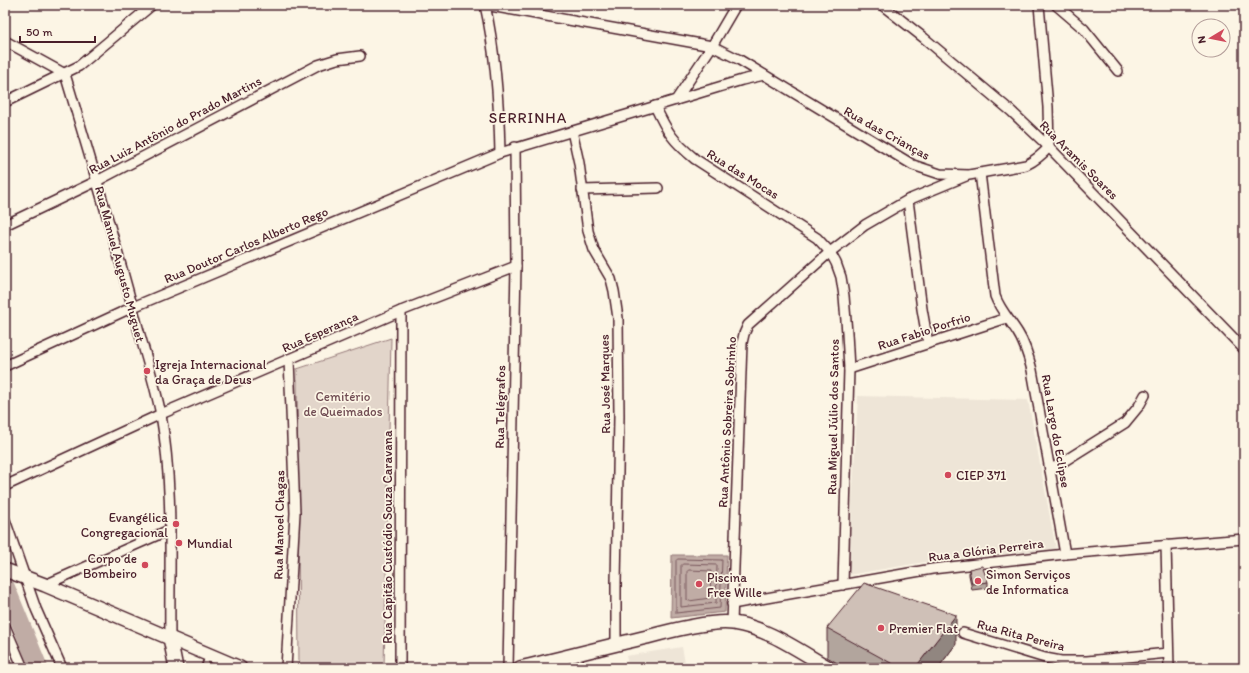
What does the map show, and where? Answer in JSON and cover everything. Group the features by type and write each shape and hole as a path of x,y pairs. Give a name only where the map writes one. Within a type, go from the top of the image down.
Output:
{"main road":[{"path":"14,573 170,638 233,667"},
{"path":"520,668 668,632 703,625 732,623 771,635 814,665 829,668"},
{"name":"Rua Manuel Augusto Muguet","path":"170,638 176,668"}],"street":[{"path":"5,102 79,66 152,5"},
{"path":"500,153 496,74 492,37 485,5 712,46"},
{"path":"676,100 712,46 736,5"},
{"name":"Rua Aramis Soares","path":"882,5 1005,106 1049,147 1244,349"},
{"path":"1039,5 1048,107 1049,147"},
{"path":"1056,5 1084,29 1118,71"},
{"path":"5,41 65,74"},
{"name":"Rua das Crianças","path":"712,46 738,59 913,165 940,174 969,175 1026,165 1035,161 1049,147"},
{"name":"Rua Luiz Antônio do Prado Martins","path":"5,225 97,181 318,65 337,59 360,56"},
{"name":"Rua Manuel Augusto Muguet","path":"65,74 133,307 161,414 166,455 169,530 170,638"},
{"name":"Rua Doutor Carlos Alberto Rego","path":"5,366 133,307 515,147 742,80 764,76"},
{"name":"Rua das Mocas","path":"655,106 666,130 683,149 695,159 800,226 816,238 830,252"},
{"name":"Rua José Marques","path":"572,131 579,163 590,242 598,259 611,279 618,318 619,416 616,644"},
{"name":"Rua Telégrafos","path":"508,668 516,266 515,147"},
{"name":"Rua Largo do Eclipse","path":"980,173 995,296 1001,309 1018,334 1024,346 1032,370 1065,554"},
{"name":"Rua Antônio Sobreira Sobrinho","path":"732,623 741,358 744,334 748,325 830,252 865,225 908,200 969,175"},
{"path":"582,190 658,188"},
{"path":"908,200 928,344"},
{"name":"Rua Miguel Júlio dos Santos","path":"830,252 838,270 843,290 849,369 843,585"},
{"name":"Rua Esperança","path":"5,486 161,414 400,311 516,266"},
{"name":"Rua Capitão Custódio Souza Caravana","path":"400,311 400,668"},
{"name":"Rua Fabio Porfrio","path":"849,369 1007,318"},
{"name":"Rua Manoel Chagas","path":"286,668 295,513 289,359"},
{"path":"1050,470 1125,423 1139,406 1145,395"},
{"path":"5,520 14,573 36,609 62,668"},
{"path":"45,585 169,530"},
{"name":"Rua a Glória Perreira","path":"732,604 932,568 1065,554 1244,538"},
{"path":"1166,545 1169,668"},
{"path":"5,626 23,668"},
{"name":"Rua Rita Pereira","path":"963,634 1045,658 1061,660 1087,661 1168,653"}],"lane":[{"path":"204,668 208,655"}],"shaded area":[{"name":"CIEP 371","path":"858,396 1028,400 1056,549 931,561 848,575"},
{"path":"682,647 686,668 629,668 626,656"}],"green space":[{"name":"Cemitério de Queimados","path":"391,338 384,668 299,668 297,369"}],"water":[{"name":"Piscina Free Wille","path":"672,555 727,555 725,612 671,618"}],"building":[{"path":"982,566 988,582 972,584 969,569"},
{"path":"864,583 956,615 915,668 900,668 827,628"}],"waterway":[{"path":"5,585 39,668"}],"place":[{"name":"Igreja Internacional da Graça de Deus","path":"147,371"},
{"name":"CIEP 371","path":"948,475"},
{"name":"Evangélica Congregacional","path":"176,524"},
{"name":"Mundial","path":"179,543"},
{"name":"Corpo de Bombeiro","path":"145,565"},
{"name":"Simon Serviços de Informatica","path":"978,581"},
{"name":"Piscina Free Wille","path":"699,584"},
{"name":"Premier Flat","path":"881,628"}],"district":[{"name":"SERRINHA","path":"528,118"}]}
